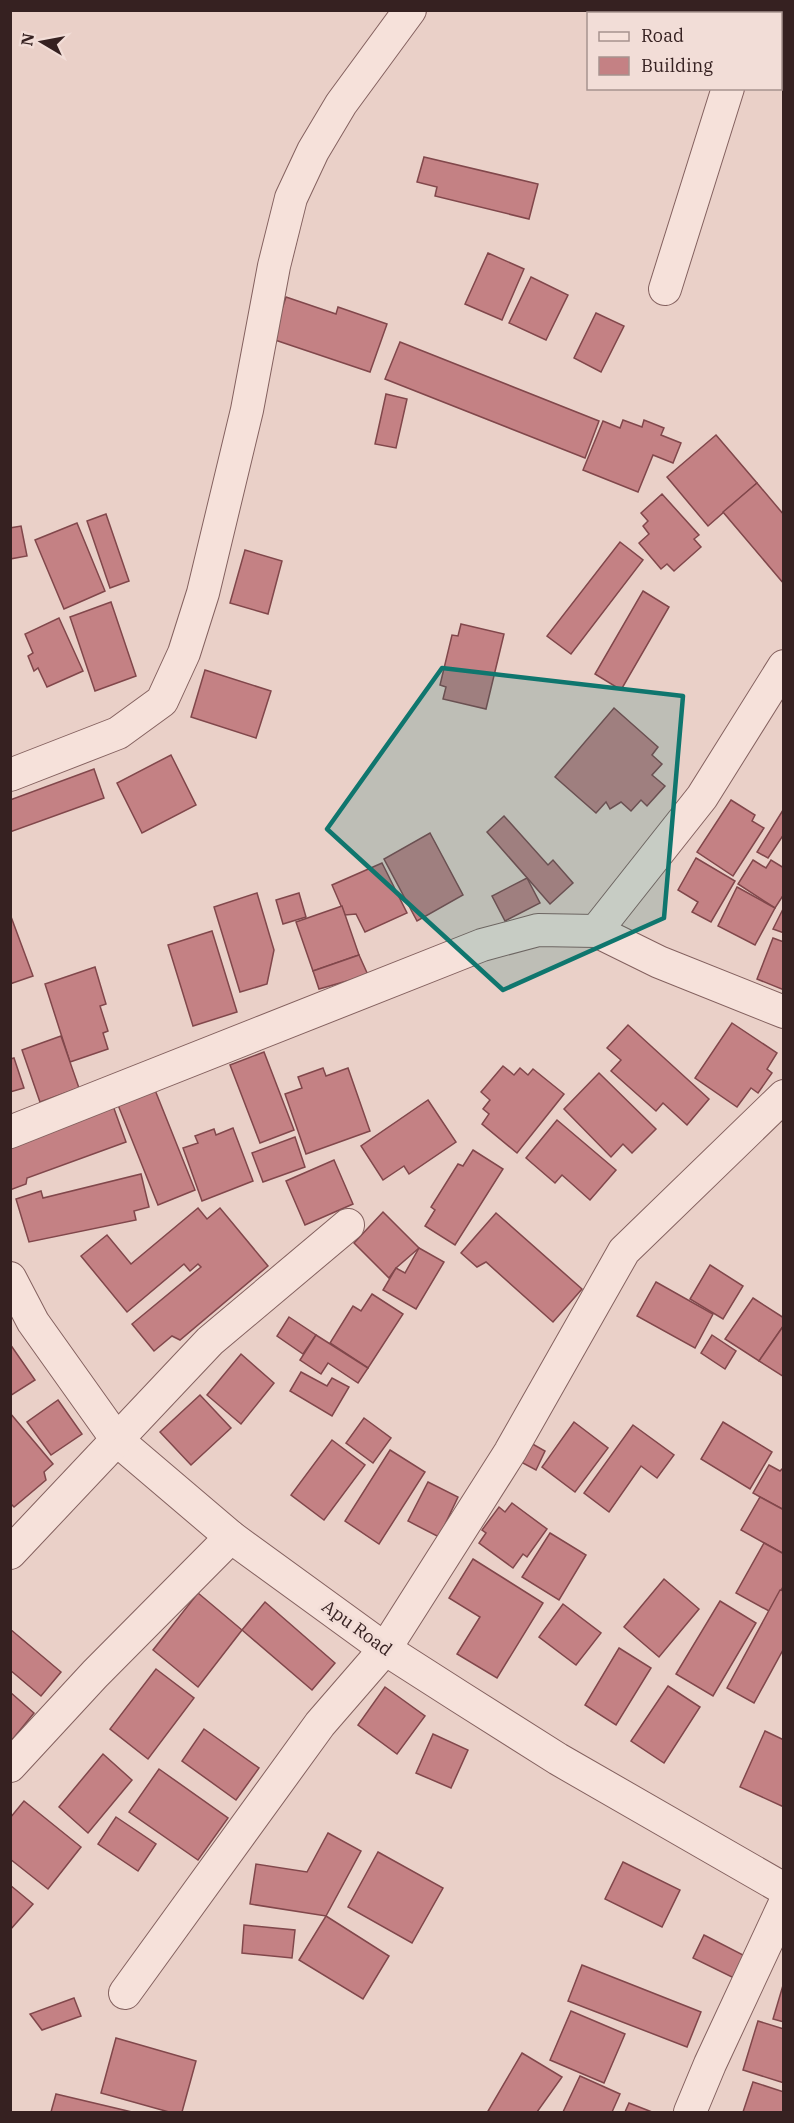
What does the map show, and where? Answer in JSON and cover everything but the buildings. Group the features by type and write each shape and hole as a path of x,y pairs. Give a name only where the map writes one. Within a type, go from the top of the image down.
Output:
{"street":[{"path":"10,775 118,733 162,702 184,653 203,592 247,410 274,267 291,198 313,152 341,104 410,10"},
{"path":"665,289 727,90"},
{"path":"596,931 702,797 783,666"},
{"path":"10,1132 482,945 538,930 596,931 659,962 783,1012"},
{"path":"125,1993 320,1724 385,1649 510,1452 624,1251 783,1096"},
{"path":"10,1553 210,1341 348,1225"},
{"name":"Apu Road","path":"10,1278 33,1322 117,1440 231,1537 385,1649 558,1759 783,1889"},
{"path":"10,1766 95,1674 231,1537"},
{"path":"690,2112 783,1905"}],"highlighted area":[{"path":"442,668 683,696 664,918 503,990 327,829"}]}
